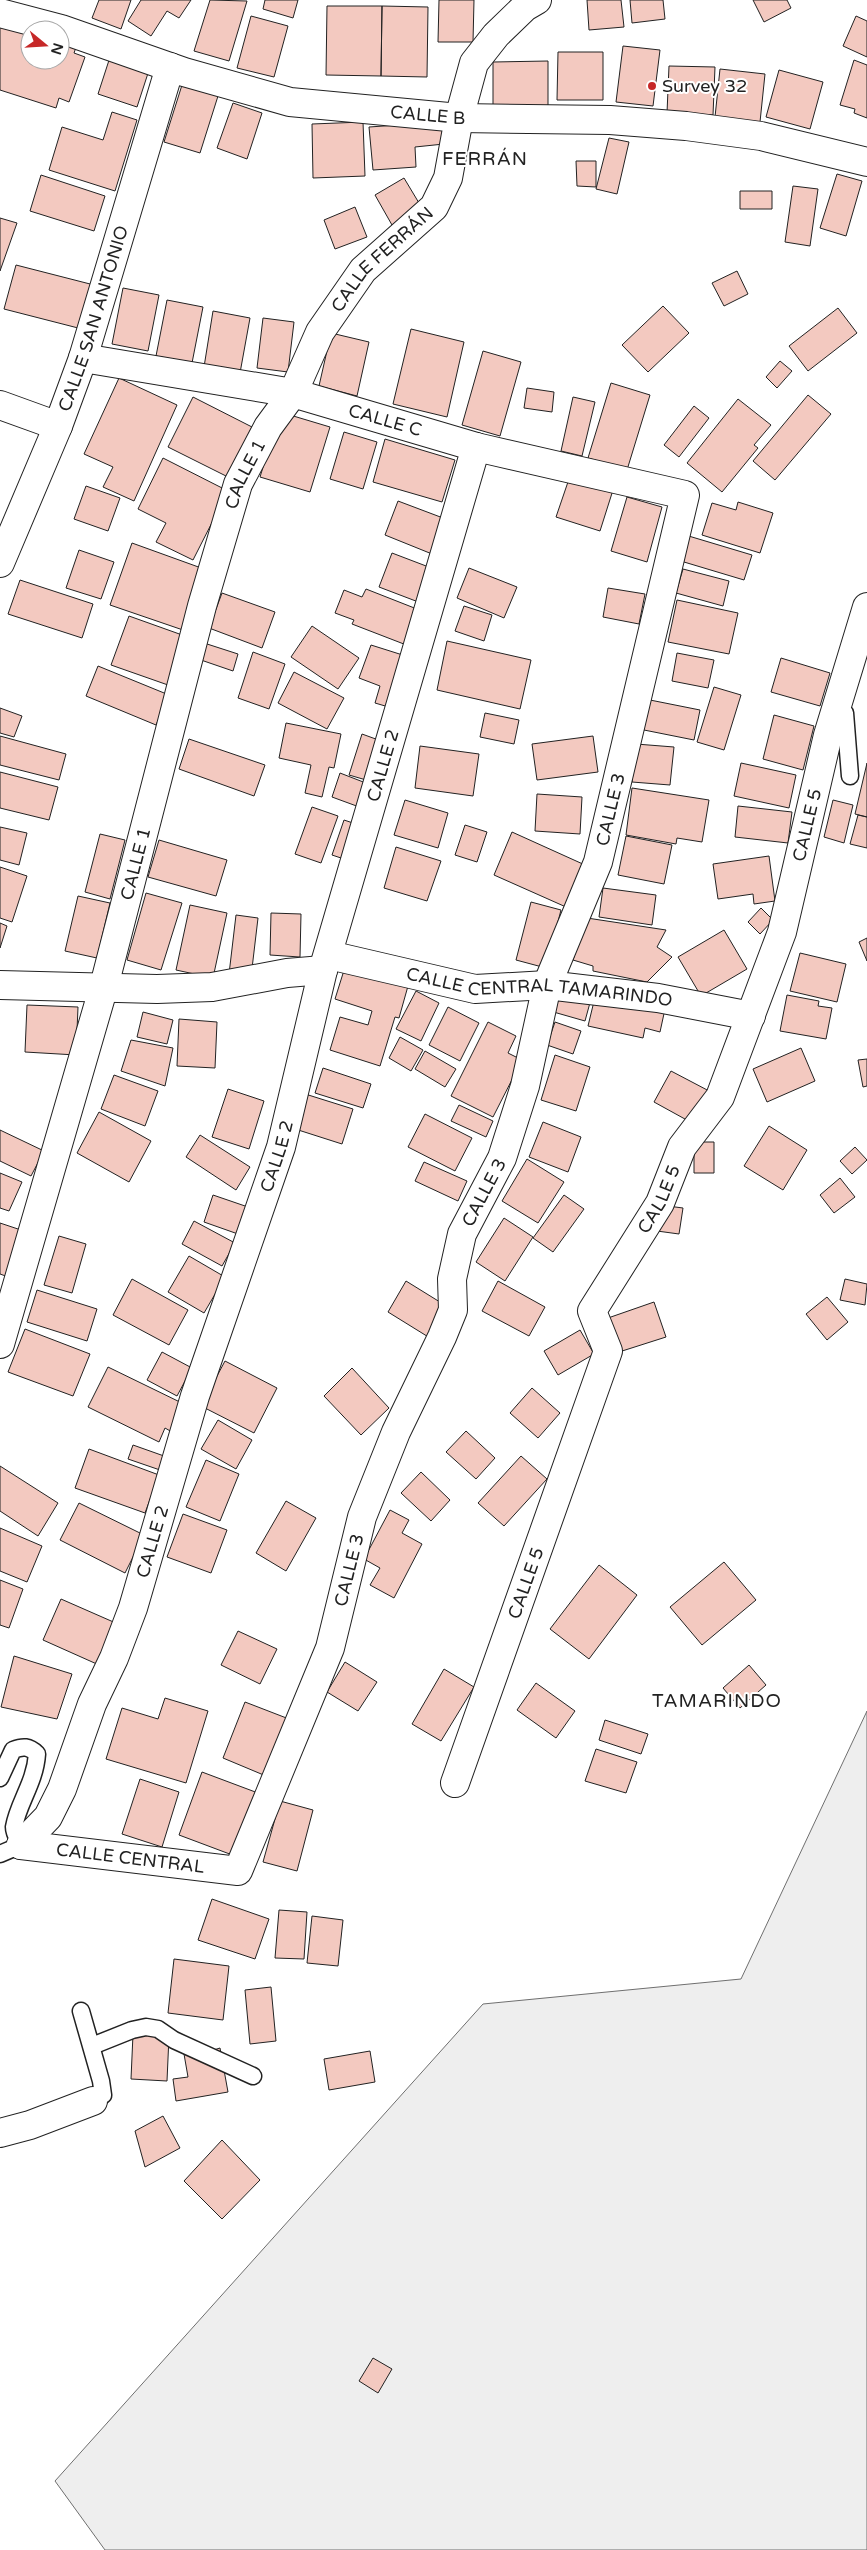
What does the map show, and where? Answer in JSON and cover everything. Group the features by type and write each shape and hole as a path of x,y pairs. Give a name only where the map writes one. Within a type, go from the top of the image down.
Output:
{"street":[{"name":"CALLE FERRÁN","path":"293,393 320,332 363,270 434,207 442,194 454,151 459,118 474,63 496,35 525,7 537,0"},
{"name":"CALLE B","path":"0,13 61,28 170,67 290,102 459,118 610,120 686,126 761,136 867,162"},
{"name":"CALLE SAN ANTONIO","path":"0,563 58,426 83,358 170,67"},
{"name":"CALLE C","path":"83,358 293,393 476,447 685,496"},
{"name":"CALLE 1","path":"0,1344 104,986 202,606 238,484 268,427 293,393"},
{"path":"0,405 58,426"},
{"name":"CALLE 2","path":"11,1849 48,1816 62,1789 86,1721 133,1608 194,1396 281,1147 326,963 476,447"},
{"name":"CALLE 3","path":"238,1872 330,1648 362,1517 396,1432 454,1310 452,1279 462,1234 502,1158 525,1086 547,985 598,862 685,496"},
{"name":"CALLE 5","path":"454,1783 608,1351 592,1311 660,1203 682,1148 720,1097 782,932 836,704 867,607"},
{"name":"CALLE CENTRAL TAMARINDO","path":"0,985 104,986 157,989 212,987 287,973 326,963 475,989 547,985 658,998 751,1016"},
{"name":"CALLE CENTRAL","path":"11,1849 238,1872"},
{"path":"0,2133 30,2125 93,2101"}],"lane":[{"path":"836,704 845,713 850,776"},
{"path":"0,1778 14,1750 22,1747 31,1748 37,1754 33,1777 14,1827 16,1837 11,1849"},
{"path":"81,2011 92,2046 103,2095 93,2101"},
{"path":"92,2046 132,2030 146,2027 158,2030 174,2040 253,2076"}],"shaded area":[{"path":"867,1711 867,2550 105,2550 55,2481 483,2004 741,1979"}],"building":[{"path":"99,0 131,0 121,29 92,18"},
{"path":"141,0 191,0 179,18 167,11 151,36 128,21"},
{"path":"210,0 247,1 229,61 194,51"},
{"path":"265,0 298,0 293,18 263,9"},
{"path":"439,0 474,0 473,42 438,42"},
{"path":"587,0 621,0 624,27 589,30"},
{"path":"630,0 663,0 665,19 632,23"},
{"path":"753,0 787,0 791,8 764,22"},
{"path":"327,6 382,6 381,76 326,75"},
{"path":"382,6 428,7 427,77 381,76"},
{"path":"251,16 288,26 274,77 237,68"},
{"path":"856,16 867,21 867,57 843,46"},
{"path":"0,19 20,30 20,70 70,70 70,36 79,39 74,53 85,57 69,102 59,98 56,108 0,90"},
{"path":"623,46 660,50 653,106 616,102"},
{"path":"112,51 151,64 137,107 98,94"},
{"path":"558,52 603,52 603,100 557,100"},
{"path":"854,60 867,65 867,118 854,113 855,109 840,105"},
{"path":"548,61 548,110 493,110 493,62"},
{"path":"669,66 715,67 713,115 667,113"},
{"path":"720,69 765,74 760,122 715,117"},
{"path":"779,70 823,82 810,129 766,117"},
{"path":"182,85 218,96 200,153 164,142"},
{"path":"233,103 262,113 247,159 217,148"},
{"path":"112,112 137,120 115,191 49,170 62,127 103,140"},
{"path":"363,122 365,176 313,178 312,124"},
{"path":"442,122 444,144 415,147 416,167 373,170 369,127"},
{"path":"609,138 629,142 617,194 596,189"},
{"path":"576,161 596,161 596,187 577,186"},
{"path":"837,174 862,181 846,236 820,228"},
{"path":"41,175 105,196 94,231 30,211"},
{"path":"404,178 422,208 392,225 375,195"},
{"path":"793,186 818,189 810,246 785,242"},
{"path":"740,191 772,191 772,209 740,209"},
{"path":"355,207 367,237 335,249 324,220"},
{"path":"0,218 17,223 0,271"},
{"path":"16,265 94,285 82,329 4,309"},
{"path":"737,271 748,294 724,306 712,283"},
{"path":"123,288 159,295 148,351 112,344"},
{"path":"167,300 203,307 192,363 156,356"},
{"path":"663,306 689,333 648,372 622,345"},
{"path":"838,308 857,333 808,371 789,346"},
{"path":"213,311 250,318 240,373 204,367"},
{"path":"263,318 294,322 288,372 257,368"},
{"path":"411,329 464,342 447,417 393,404"},
{"path":"331,333 369,342 357,396 319,386"},
{"path":"483,351 521,362 500,436 462,425"},
{"path":"780,361 792,371 777,388 766,377"},
{"path":"119,378 177,405 134,501 103,487 113,467 84,454"},
{"path":"611,383 650,395 627,470 588,458"},
{"path":"527,388 554,392 552,412 524,408"},
{"path":"808,395 831,414 775,480 753,461"},
{"path":"193,397 252,427 228,477 168,447"},
{"path":"573,397 595,402 582,456 561,451"},
{"path":"738,399 771,425 754,445 758,448 722,492 687,463"},
{"path":"694,406 709,418 679,457 664,445"},
{"path":"280,412 330,427 310,492 260,477"},
{"path":"344,432 377,442 363,489 330,479"},
{"path":"385,439 455,460 442,502 373,482"},
{"path":"163,458 228,491 193,560 156,542 166,523 138,509"},
{"path":"570,476 613,490 600,531 556,517"},
{"path":"86,486 120,498 108,531 74,519"},
{"path":"627,497 662,507 647,562 611,551"},
{"path":"398,501 451,521 437,556 385,535"},
{"path":"738,502 773,513 760,553 702,535 712,503 736,510"},
{"path":"682,534 752,555 744,580 674,559"},
{"path":"132,543 204,569 183,630 110,605"},
{"path":"79,550 114,562 101,599 66,588"},
{"path":"392,553 434,569 421,603 379,587"},
{"path":"469,568 517,587 504,618 457,598"},
{"path":"683,569 729,581 723,606 676,593"},
{"path":"20,580 93,604 82,638 8,614"},
{"path":"608,588 645,594 639,624 603,617"},
{"path":"366,589 422,611 409,646 352,624 354,620 335,613 344,590 362,597"},
{"path":"222,593 275,612 262,648 209,628"},
{"path":"677,600 738,613 729,654 668,642"},
{"path":"464,606 492,615 484,641 455,631"},
{"path":"129,616 185,636 168,685 111,665"},
{"path":"312,626 359,658 338,689 291,657"},
{"path":"447,641 531,660 520,709 437,690"},
{"path":"204,643 238,654 233,671 198,659"},
{"path":"371,645 409,657 392,708 375,703 380,686 359,678"},
{"path":"253,652 285,664 269,709 238,698"},
{"path":"677,653 714,660 708,688 672,681"},
{"path":"781,658 830,673 820,706 771,692"},
{"path":"98,666 169,695 156,725 86,696"},
{"path":"294,672 344,698 327,729 278,703"},
{"path":"714,687 741,695 724,750 697,742"},
{"path":"645,699 700,710 694,740 639,729"},
{"path":"0,708 22,716 14,737 0,733"},
{"path":"485,713 519,720 514,744 480,737"},
{"path":"774,715 814,726 803,770 763,759"},
{"path":"286,723 341,734 334,768 329,767 322,797 305,793 311,765 279,758"},
{"path":"362,734 384,742 373,782 349,775"},
{"path":"0,736 66,754 59,780 0,765"},
{"path":"593,736 598,772 537,780 532,744"},
{"path":"189,739 265,765 254,796 179,769"},
{"path":"636,744 674,747 670,785 632,782"},
{"path":"420,746 479,754 473,796 415,788"},
{"path":"741,763 796,775 789,808 734,796"},
{"path":"867,763 867,817 855,814"},
{"path":"0,772 58,787 49,820 0,808"},
{"path":"340,773 371,785 362,808 332,797"},
{"path":"632,788 709,800 702,842 677,838 676,844 626,835"},
{"path":"537,794 582,797 580,834 535,831"},
{"path":"405,800 448,813 438,848 394,835"},
{"path":"833,800 853,805 844,843 824,837"},
{"path":"738,806 792,812 788,843 735,837"},
{"path":"312,807 338,816 321,863 295,854"},
{"path":"858,815 867,817 867,848 850,844"},
{"path":"344,820 362,826 350,861 332,855"},
{"path":"465,825 487,832 477,862 455,855"},
{"path":"0,827 27,833 19,865 0,860"},
{"path":"512,832 585,865 566,907 494,875"},
{"path":"100,834 125,840 110,899 85,892"},
{"path":"626,836 672,845 664,884 618,875"},
{"path":"159,840 227,860 216,896 148,877"},
{"path":"396,847 441,861 427,901 384,888"},
{"path":"769,856 775,901 754,904 753,894 718,899 713,864"},
{"path":"0,867 27,876 12,922 0,918"},
{"path":"603,888 656,895 652,925 599,917"},
{"path":"146,893 182,903 161,970 127,960"},
{"path":"78,896 110,903 97,958 65,951"},
{"path":"531,902 561,910 546,968 516,960"},
{"path":"190,905 227,913 213,978 176,970"},
{"path":"761,908 773,920 760,934 748,922"},
{"path":"271,913 301,914 300,957 270,955"},
{"path":"236,915 258,918 251,977 229,974"},
{"path":"587,918 666,930 657,947 672,957 647,982 593,971 593,966 573,960"},
{"path":"0,923 7,926 0,948"},
{"path":"724,930 747,969 701,996 678,957"},
{"path":"867,938 867,961 859,942"},
{"path":"800,953 846,964 837,1002 790,991"},
{"path":"345,967 408,986 399,1018 395,1017 380,1066 330,1050 340,1017 368,1025 372,1011 335,999"},
{"path":"556,989 591,999 585,1021 550,1011"},
{"path":"416,991 439,1003 421,1041 396,1029"},
{"path":"596,993 665,1009 660,1032 645,1028 643,1038 588,1026"},
{"path":"787,995 819,1001 818,1006 832,1008 826,1039 780,1031"},
{"path":"27,1005 78,1007 76,1055 25,1052"},
{"path":"448,1007 479,1023 460,1061 429,1045"},
{"path":"143,1012 173,1020 167,1044 137,1037"},
{"path":"179,1019 217,1022 215,1068 177,1066"},
{"path":"488,1022 516,1036 508,1053 522,1060 493,1117 451,1096"},
{"path":"555,1022 581,1031 573,1054 547,1045"},
{"path":"400,1037 423,1050 411,1071 389,1058"},
{"path":"131,1040 173,1048 165,1086 121,1071"},
{"path":"801,1048 815,1081 767,1102 753,1069"},
{"path":"425,1051 456,1069 445,1087 415,1069"},
{"path":"555,1055 590,1067 576,1111 541,1100"},
{"path":"867,1059 867,1086 863,1087 858,1060"},
{"path":"323,1068 371,1084 363,1108 315,1093"},
{"path":"671,1071 711,1092 694,1124 654,1102"},
{"path":"114,1075 158,1091 145,1126 101,1109"},
{"path":"228,1089 264,1101 249,1149 212,1137"},
{"path":"302,1093 353,1109 342,1144 292,1128"},
{"path":"459,1105 493,1121 486,1137 451,1121"},
{"path":"99,1112 151,1141 129,1182 77,1153"},
{"path":"425,1114 472,1138 455,1171 408,1147"},
{"path":"543,1122 581,1137 568,1172 529,1157"},
{"path":"769,1126 807,1150 783,1190 744,1166"},
{"path":"0,1130 44,1151 31,1176 0,1161"},
{"path":"200,1135 250,1167 236,1190 186,1157"},
{"path":"694,1142 714,1142 714,1173 694,1173"},
{"path":"855,1147 867,1160 852,1174 840,1161"},
{"path":"527,1159 564,1182 538,1223 502,1201"},
{"path":"424,1162 467,1181 458,1201 415,1181"},
{"path":"0,1173 22,1182 9,1211 0,1208"},
{"path":"840,1178 855,1197 834,1213 820,1195"},
{"path":"213,1195 248,1207 238,1234 204,1222"},
{"path":"564,1195 584,1209 553,1252 533,1238"},
{"path":"660,1205 683,1208 679,1234 657,1231"},
{"path":"504,1218 533,1237 505,1281 476,1262"},
{"path":"194,1221 235,1243 222,1266 182,1244"},
{"path":"0,1223 30,1233 14,1279 0,1274"},
{"path":"59,1236 86,1244 72,1293 44,1285"},
{"path":"189,1256 225,1277 204,1313 168,1292"},
{"path":"132,1279 188,1310 169,1345 113,1315"},
{"path":"845,1279 867,1284 865,1305 840,1300"},
{"path":"406,1281 448,1307 430,1338 388,1312"},
{"path":"498,1281 545,1307 529,1336 482,1311"},
{"path":"37,1290 97,1309 87,1341 27,1322"},
{"path":"827,1297 848,1322 827,1340 806,1314"},
{"path":"654,1302 666,1337 619,1352 608,1318"},
{"path":"25,1329 90,1354 73,1396 8,1372"},
{"path":"580,1330 594,1354 558,1375 544,1351"},
{"path":"162,1352 192,1368 177,1396 147,1380"},
{"path":"225,1361 277,1388 254,1433 201,1406"},
{"path":"108,1367 186,1405 172,1432 165,1428 159,1442 88,1407"},
{"path":"352,1368 389,1408 361,1435 324,1396"},
{"path":"532,1388 560,1413 538,1438 510,1413"},
{"path":"218,1420 252,1440 236,1469 201,1449"},
{"path":"466,1431 495,1458 476,1479 446,1452"},
{"path":"133,1445 164,1456 160,1470 128,1459"},
{"path":"89,1449 159,1475 145,1513 75,1488"},
{"path":"521,1456 547,1479 504,1526 478,1503"},
{"path":"206,1460 239,1474 220,1521 186,1507"},
{"path":"0,1466 58,1503 38,1536 0,1511"},
{"path":"421,1472 450,1500 431,1521 401,1493"},
{"path":"286,1501 316,1518 286,1571 256,1553"},
{"path":"79,1503 144,1535 125,1573 60,1540"},
{"path":"390,1510 409,1520 402,1533 422,1544 394,1598 370,1585 380,1568 364,1559"},
{"path":"183,1514 227,1530 211,1573 167,1557"},
{"path":"0,1528 42,1546 27,1582 0,1571"},
{"path":"724,1562 756,1600 702,1645 670,1607"},
{"path":"599,1565 637,1595 589,1659 550,1629"},
{"path":"0,1580 23,1589 9,1628 0,1625"},
{"path":"61,1599 118,1624 99,1665 43,1640"},
{"path":"238,1631 277,1649 260,1684 221,1665"},
{"path":"14,1656 72,1674 57,1719 1,1707"},
{"path":"345,1662 377,1682 358,1711 327,1692"},
{"path":"749,1665 766,1685 740,1708 723,1688"},
{"path":"444,1669 474,1687 441,1741 412,1724"},
{"path":"536,1683 575,1711 556,1738 517,1710"},
{"path":"165,1698 208,1711 186,1783 106,1759 122,1708 158,1719"},
{"path":"245,1702 289,1719 266,1776 223,1758"},
{"path":"605,1720 648,1734 641,1754 599,1740"},
{"path":"596,1749 637,1762 626,1793 585,1781"},
{"path":"202,1772 258,1793 235,1856 179,1835"},
{"path":"140,1779 179,1792 162,1847 122,1834"},
{"path":"280,1801 313,1810 297,1871 263,1862"},
{"path":"212,1899 269,1919 255,1959 198,1940"},
{"path":"279,1910 307,1912 304,1959 275,1958"},
{"path":"312,1916 343,1920 338,1966 307,1963"},
{"path":"174,1959 229,1966 223,2020 168,2013"},
{"path":"271,1987 276,2041 250,2044 245,1990"},
{"path":"133,2034 169,2036 167,2081 131,2079"},
{"path":"220,2048 228,2092 176,2101 173,2079 188,2077 184,2054 204,2053"},
{"path":"370,2051 375,2082 329,2090 324,2059"},
{"path":"163,2116 180,2148 145,2167 135,2131"},
{"path":"222,2140 260,2180 222,2219 184,2181"},
{"path":"373,2358 392,2369 378,2393 359,2381"}],"place":[{"name":"Survey 32","path":"652,86"}],"district":[{"name":"FERRÁN","path":"485,158"},
{"name":"TAMARINDO","path":"717,1700"}]}
